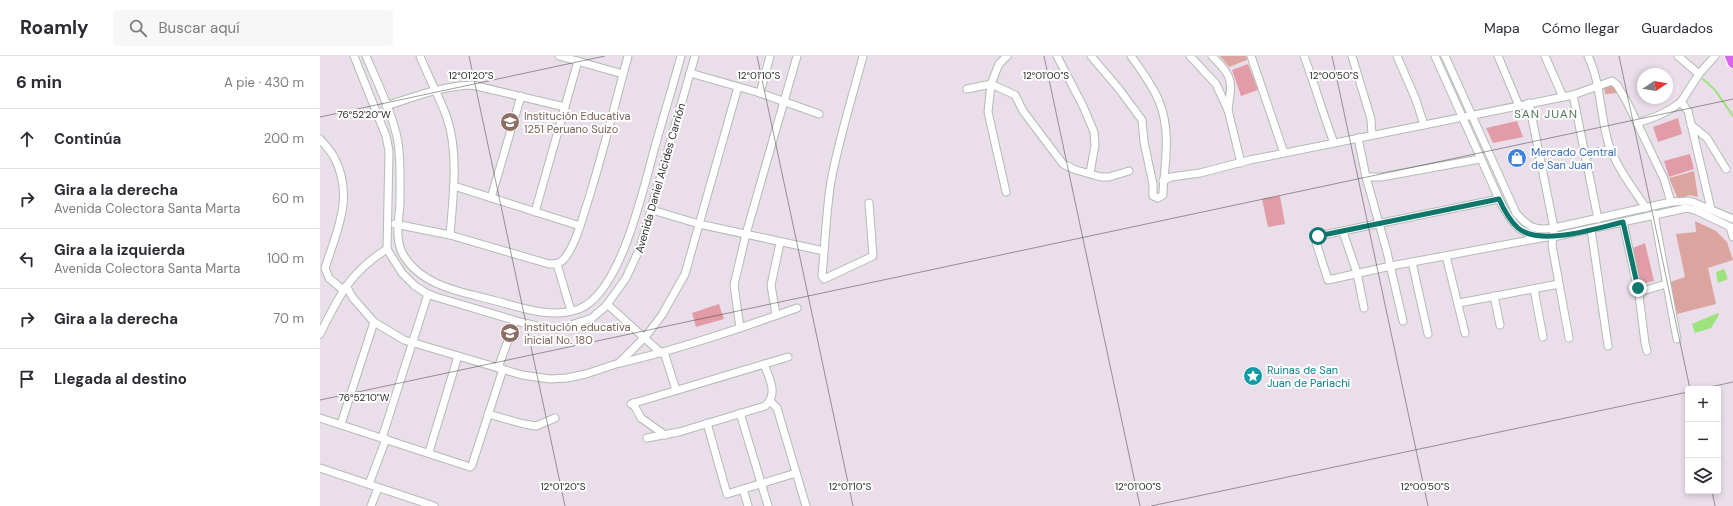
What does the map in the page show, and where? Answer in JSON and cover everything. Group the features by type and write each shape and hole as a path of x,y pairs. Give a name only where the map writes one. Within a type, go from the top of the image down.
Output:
{"highway":[{"path":"1730,56 1733,63"}],"street":[{"path":"320,334 323,319 345,288 361,268 388,248 389,151 386,136 354,56"},
{"path":"366,56 398,140 399,224"},
{"path":"420,56 447,118 451,132 454,186 450,235"},
{"path":"559,56 623,74"},
{"path":"388,224 399,224 450,235 535,261 557,264 567,254 580,226 628,56"},
{"name":"Avenida Daniel Alcides Carrión","path":"399,224 399,242 404,256 411,266 421,274 442,286 542,312 555,313 571,311 592,301 613,272 622,255 633,227 681,56"},
{"name":"Avenida Daniel Alcides Carrión","path":"388,248 402,273 415,286 428,294 515,321 537,326 559,329 592,318 607,304 618,290 635,262 652,210 695,56"},
{"path":"760,93 770,56"},
{"path":"740,328 734,285 746,234 797,56"},
{"path":"863,56 841,138 832,181 826,219 822,276 824,279 873,256 868,203"},
{"path":"1006,192 988,112 991,84 999,64 1007,56"},
{"path":"1058,56 1094,132 1095,145 1090,173"},
{"path":"1091,56 1120,89 1142,120 1144,142 1153,184 1153,196 1155,198 1162,197 1166,152 1165,116 1159,98 1153,87 1131,56"},
{"path":"1190,56 1216,84 1228,110 1241,162"},
{"path":"1212,56 1227,71 1230,79 1231,87 1228,110"},
{"path":"1251,56 1284,153"},
{"path":"1304,56 1312,76 1322,112 1334,143"},
{"path":"1352,56 1371,119 1372,135"},
{"path":"1397,56 1416,100 1424,125"},
{"path":"1435,56 1480,159 1510,220 1519,229 1527,233 1549,237"},
{"path":"1445,56 1516,214 1523,221 1533,227 1540,230 1554,228 1671,202 1690,201 1733,219"},
{"path":"1498,56 1519,106"},
{"path":"1545,56 1563,97"},
{"path":"1588,56 1598,86 1608,142 1618,165 1646,208"},
{"path":"1678,56 1699,74"},
{"path":"1637,123 1655,118 1681,102 1699,74 1715,56"},
{"path":"535,212 578,61"},
{"path":"690,73 760,93 819,114"},
{"path":"1163,181 1171,177 1200,173 1241,162 1573,95 1612,82 1617,85 1637,123 1664,179 1671,202"},
{"path":"967,89 991,84 1015,95 1023,111 1063,164 1076,170 1101,177 1109,177 1129,171"},
{"path":"386,106 435,90 456,85 472,85 565,107"},
{"path":"619,363 644,338 662,315 685,274 738,87"},
{"path":"1573,95 1598,218"},
{"path":"491,198 520,96"},
{"path":"1681,102 1688,111 1711,209"},
{"path":"1529,103 1554,228 1549,237 1552,245 1569,338"},
{"path":"1691,125 1707,138 1726,169"},
{"path":"1358,138 1366,177 1391,266 1403,321"},
{"path":"320,139 335,158 342,177 344,208 325,268 329,278 345,288 374,322 404,340 522,375 550,379 586,374 619,363 663,352 740,328 797,308"},
{"path":"1586,155 1611,149"},
{"path":"1366,177 1381,176 1480,159"},
{"path":"454,186 580,226"},
{"path":"1499,199 1318,236 1315,239 1328,280 1391,266 1591,229 1687,208 1697,211 1731,227 1733,237"},
{"path":"652,210 699,224 780,243 824,251"},
{"path":"1654,214 1676,339"},
{"path":"1623,222 1639,292 1647,351"},
{"path":"1591,229 1608,346"},
{"path":"1343,232 1357,273 1364,308"},
{"path":"776,315 771,285 780,243"},
{"path":"1446,256 1459,303 1465,333"},
{"path":"1412,262 1428,334"},
{"path":"557,264 571,311"},
{"path":"1459,303 1559,284"},
{"path":"1639,292 1666,284"},
{"path":"1534,289 1543,337"},
{"path":"369,484 428,294"},
{"path":"1494,296 1500,325"},
{"path":"607,304 644,338 663,352 676,390"},
{"path":"320,418 471,466 515,321"},
{"path":"341,424 374,322"},
{"path":"429,452 458,356"},
{"path":"665,435 641,418 632,403 788,357"},
{"path":"647,438 707,424 765,406 770,401 773,391 764,364"},
{"path":"770,401 777,408 806,506"},
{"path":"488,414 536,426 555,418"},
{"path":"740,414 768,506"},
{"path":"707,424 727,494 796,473"},
{"path":"320,468 434,506"},
{"path":"371,506 378,488"},
{"path":"743,489 748,506"}],"shaded area":[{"path":"1220,56 1246,56 1247,60 1229,67"},
{"path":"1248,64 1258,90 1241,96 1232,70"},
{"path":"1613,84 1619,93 1605,94 1604,87"},
{"path":"1678,118 1682,134 1658,142 1653,127"},
{"path":"1517,121 1523,137 1493,143 1486,128"},
{"path":"1690,154 1694,169 1669,177 1664,161"},
{"path":"1694,171 1698,197 1690,195 1678,199 1669,178"},
{"path":"1280,196 1285,224 1268,227 1262,199"},
{"path":"1695,221 1716,231 1727,242 1733,260 1708,268 1716,304 1677,314 1670,282 1685,277 1676,234 1696,232"},
{"path":"1645,243 1654,281 1640,284 1633,248"},
{"path":"1724,269 1728,279 1718,283 1716,272"},
{"path":"719,304 724,319 696,327 692,313"},
{"path":"1718,313 1719,315 1711,328 1695,333 1692,324"}],"waterway":[{"path":"1703,79 1715,90 1733,116"}],"place":[{"name":"Institución Educativa 1251 Peruano Suizo","path":"510,122"},
{"name":"Mercado Central de San Juan","path":"1517,158"},
{"name":"Institución educativa inicial No. 180","path":"510,333"},
{"name":"Ruinas de San Juan de Pariachi","path":"1253,376"}],"district":[{"name":"SAN JUAN","path":"1546,114"}],"route":[{"path":"1318,236 1499,199 1510,220 1519,229 1536,236 1552,237 1623,222 1632,256 1638,288"}]}
